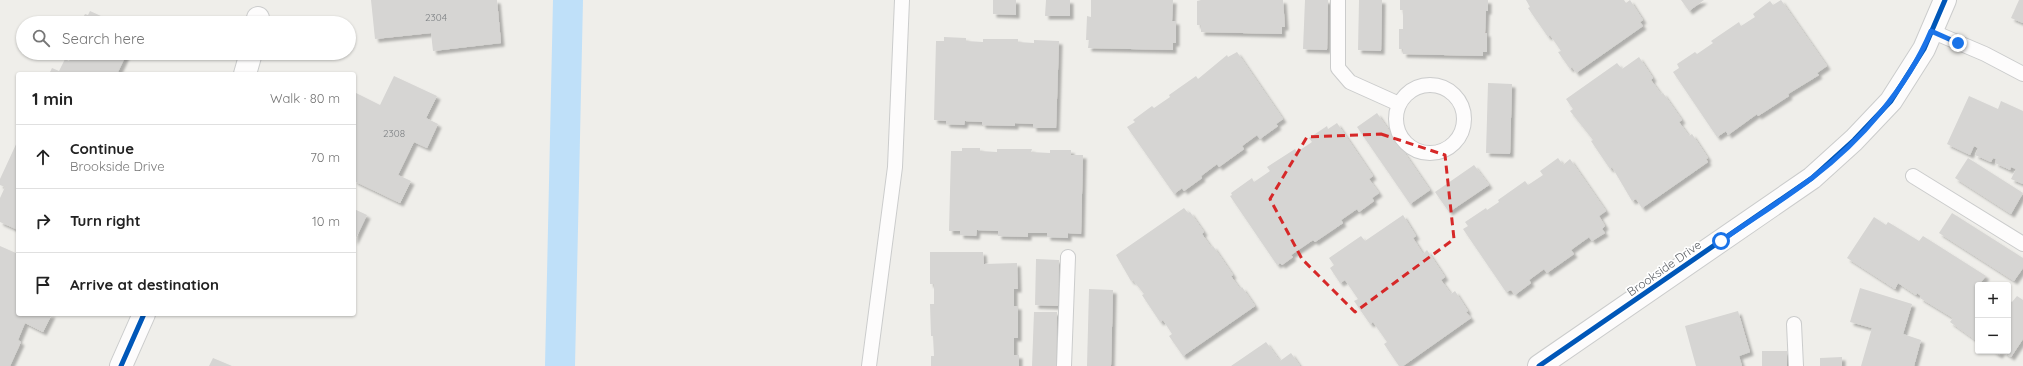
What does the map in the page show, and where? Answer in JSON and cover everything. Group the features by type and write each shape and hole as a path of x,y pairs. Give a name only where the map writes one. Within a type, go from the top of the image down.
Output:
{"street":[{"name":"Brookside Drive","path":"1539,366 1812,178 1854,140 1892,101 1924,49 1945,0"},
{"path":"246,72 249,60"},
{"path":"121,366 143,316"}],"lane":[{"path":"869,366 895,167 902,0"},
{"path":"1338,0 1338,68 1350,82 1399,104"},
{"path":"1931,31 1985,54 2023,74"},
{"path":"1428,85 1440,86 1451,91 1459,100 1464,110 1465,122 1461,134 1455,143 1446,150 1436,153 1425,153 1414,150 1402,139 1396,124 1396,114 1399,104 1411,91 1428,85"},
{"path":"1913,176 2023,244"},
{"path":"1064,366 1068,257"},
{"path":"1794,324 1796,366"}],"highlighted area":[{"path":"1381,134 1445,155 1454,239 1394,285 1355,312 1302,259 1270,199 1307,137"}],"building":[{"path":"371,0 497,0 501,43 433,51 431,33 375,39"},
{"path":"993,0 1016,0 1016,15 993,14"},
{"path":"1046,0 1070,0 1070,16 1045,16"},
{"path":"1091,0 1173,0 1172,21 1176,21 1176,43 1173,43 1173,50 1088,48 1089,40 1086,40 1087,16 1091,17"},
{"path":"1283,0 1285,27 1282,27 1282,34 1201,32 1201,25 1197,25 1197,1"},
{"path":"1305,0 1328,0 1327,50 1303,49"},
{"path":"1359,0 1382,0 1381,51 1358,50"},
{"path":"1400,0 1488,0 1485,33 1487,33 1487,52 1483,52 1483,56 1403,54 1403,49 1399,49 1399,29 1403,29 1403,10 1400,10"},
{"path":"1526,0 1624,0 1626,3 1630,0 1643,20 1640,22 1643,26 1576,73 1572,67 1570,69 1558,52 1561,51 1550,35 1548,37 1528,8 1530,7"},
{"path":"1681,0 1704,0 1689,11"},
{"path":"1781,0 1827,66 1817,73 1819,75 1788,94 1789,96 1758,116 1757,114 1728,135 1726,131 1717,137 1673,72 1679,68 1677,64 1695,52 1697,54 1713,43 1711,41 1739,22 1741,26 1755,17 1753,14 1770,1 1773,5"},
{"path":"2019,0 2023,0 2023,23 2011,18"},
{"path":"90,11 101,16 84,16 85,14 88,15"},
{"path":"944,37 966,38 966,41 983,42 983,39 1018,39 1018,42 1034,43 1034,40 1059,41 1056,128 1033,128 1033,124 1015,123 1015,126 982,125 982,122 965,121 964,125 946,124 946,121 934,120 936,41 944,41"},
{"path":"1237,52 1283,119 1276,124 1278,126 1260,139 1257,135 1242,146 1244,149 1219,167 1217,164 1201,176 1202,178 1184,191 1182,188 1174,194 1127,127 1135,122 1133,120 1152,106 1154,108 1170,97 1169,95 1196,76 1198,79 1227,55 1228,57"},
{"path":"1639,57 1653,78 1651,80 1661,94 1663,93 1682,120 1679,122 1689,136 1692,134 1708,158 1706,159 1708,162 1642,208 1636,199 1632,201 1612,167 1610,169 1591,141 1593,140 1570,111 1573,109 1566,99 1617,63 1622,69"},
{"path":"64,60 124,60 118,72 50,72 52,68 59,71"},
{"path":"394,76 437,96 426,118 438,124 427,148 414,142 398,175 411,181 400,203 356,182 356,93 380,105"},
{"path":"1488,83 1512,84 1510,154 1486,153"},
{"path":"1969,96 1998,109 2001,101 2023,111 2023,184 2011,179 2016,169 2011,167 2010,170 1995,163 1996,159 1993,158 1991,162 1975,155 1978,148 1974,146 1970,155 1947,144"},
{"path":"1377,113 1430,190 1410,204 1357,127"},
{"path":"1337,123 1373,176 1369,179 1379,193 1372,198 1374,201 1359,212 1357,209 1341,220 1343,223 1315,242 1313,240 1291,255 1293,257 1282,265 1280,263 1277,265 1230,196 1232,195 1231,193 1252,178 1254,182 1270,171 1267,167 1295,149 1297,152 1312,142 1309,138 1327,126 1328,129"},
{"path":"16,144 16,229 0,222 0,198 5,187 0,185 0,179"},
{"path":"962,148 980,148 980,151 997,152 997,149 1032,149 1031,152 1050,153 1050,150 1071,150 1071,155 1083,155 1081,234 1068,233 1068,238 1047,237 1047,233 1028,233 1028,237 998,236 998,231 977,230 976,236 960,235 960,231 949,231 951,151 962,151"},
{"path":"1558,158 1563,165 1570,159 1606,211 1599,216 1605,226 1602,229 1605,233 1592,241 1589,237 1571,250 1574,254 1547,273 1544,269 1529,280 1531,283 1515,295 1511,290 1506,292 1463,229 1468,226 1465,222 1486,208 1487,210 1499,202 1498,200 1525,181 1528,185 1543,175 1540,171"},
{"path":"1968,158 2023,193 2011,214 1955,178"},
{"path":"1474,165 1489,185 1449,212 1435,192"},
{"path":"1184,208 1188,213 1190,212 1204,232 1202,234 1211,247 1213,246 1233,275 1231,276 1240,289 1242,287 1255,306 1183,356 1169,336 1172,334 1163,320 1160,322 1142,295 1144,294 1133,280 1131,281 1116,255"},
{"path":"356,210 367,215 356,238"},
{"path":"1952,213 2023,258 2023,268 2014,281 1939,233"},
{"path":"1403,215 1416,236 1413,238 1423,254 1427,250 1445,277 1441,280 1451,294 1455,291 1468,311 1466,312 1471,318 1403,366 1399,366 1384,344 1387,342 1373,322 1370,324 1354,301 1358,299 1345,280 1340,283 1330,268 1334,265 1329,258 1361,236 1365,241"},
{"path":"1874,217 1886,225 1888,222 1919,241 1923,236 1986,276 1981,282 1975,282 1975,340 1950,322 1953,318 1920,298 1921,296 1917,293 1916,295 1898,283 1895,289 1847,258"},
{"path":"0,246 16,253 16,316 51,316 43,332 25,323 18,340 21,342 10,366 0,366"},
{"path":"930,252 983,252 984,264 1017,263 1018,289 1014,289 1014,306 1018,306 1018,338 1014,338 1014,355 1019,355 1019,366 931,366 931,356 934,356 933,336 931,336 930,304 934,304 934,284 930,284"},
{"path":"1036,259 1059,260 1058,306 1035,305"},
{"path":"1860,288 1912,304 1903,334 1921,340 1914,366 1861,366 1872,328 1850,322"},
{"path":"1089,289 1113,290 1111,366 1087,366"},
{"path":"2017,296 2023,300 2023,339 2011,357 2006,354 2011,354 2011,301 2012,302"},
{"path":"1738,311 1750,352 1739,356 1742,366 1696,366 1685,326"},
{"path":"1034,312 1057,312 1056,366 1032,366"},
{"path":"1266,342 1280,361 1291,353 1300,366 1231,366"},
{"path":"1762,351 1787,351 1787,366 1762,366"},
{"path":"1842,357 1842,366 1820,366 1820,358"},
{"path":"213,358 232,366 209,366"}],"waterway":[{"path":"560,366 568,0"}],"cycle path":[{"path":"1539,366 1812,178 1854,140 1891,101 1924,49 1945,0"},
{"path":"121,366 143,316"}],"route":[{"path":"1721,241 1812,178 1854,140 1892,101 1924,49 1931,31 1958,43"}]}
